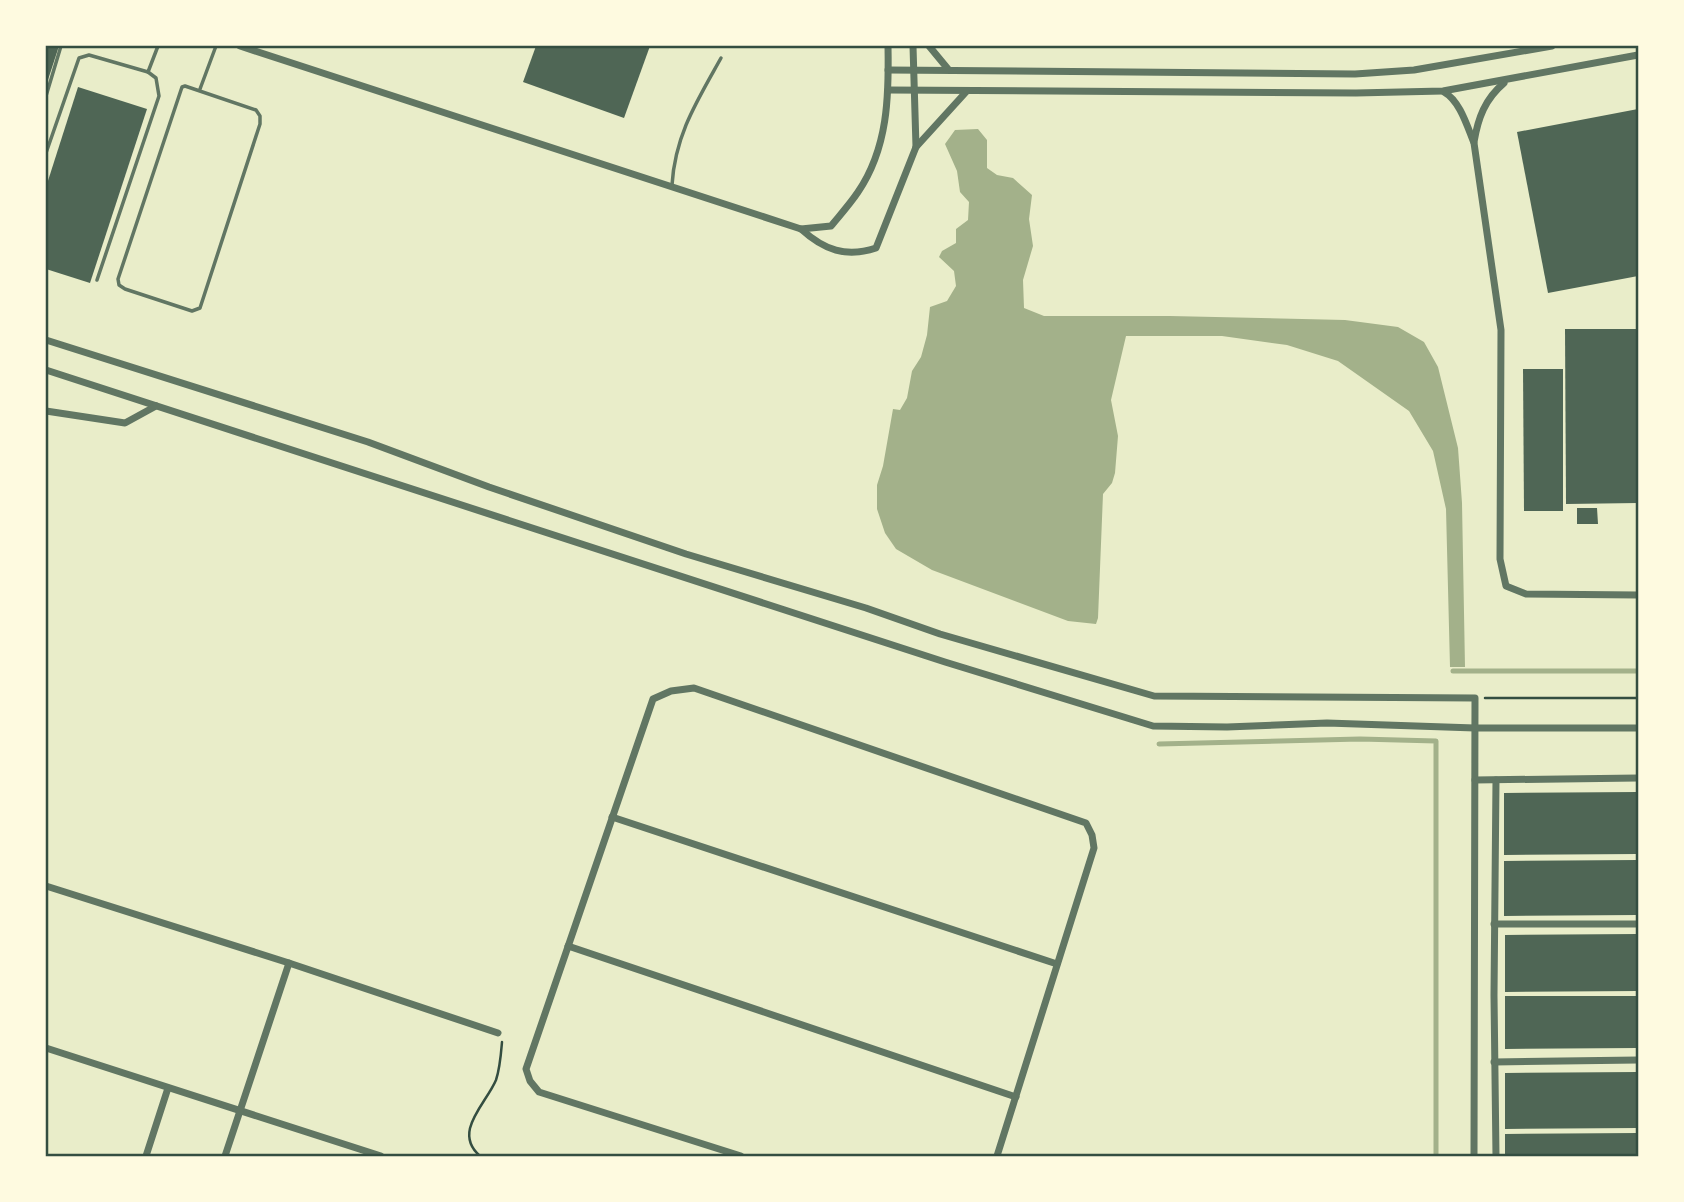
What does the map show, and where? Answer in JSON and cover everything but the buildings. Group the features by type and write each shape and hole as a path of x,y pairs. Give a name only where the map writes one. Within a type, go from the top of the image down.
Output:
{"street":[{"path":"240,46 801,229 831,226 859,191 875,161 884,128 888,90 888,46"},
{"path":"913,46 916,146"},
{"path":"929,46 948,69"},
{"path":"888,70 1355,74 1414,70 1552,46"},
{"path":"888,90 1443,92 1639,55"},
{"path":"1474,143 1477,123 1488,98 1506,81"},
{"path":"801,229 816,243 844,251 859,254 876,248 916,146 966,92"},
{"path":"1443,92 1451,96 1464,117 1474,143 1501,330 1500,559 1506,586 1526,594 1639,595"},
{"path":"46,340 368,442 489,487 686,554 866,608 940,634 1154,696 1475,698 1474,1157"},
{"path":"46,370 932,658 1153,726 1227,727 1327,723 1475,728 1639,728"},
{"path":"46,411 125,423 156,406"},
{"path":"741,1157 539,1092 530,1081 526,1069 653,699 671,691 694,688 1086,823 1094,848 997,1157"},
{"path":"1475,780 1639,778"},
{"path":"1496,780 1496,1157"},
{"path":"612,817 1058,964"},
{"path":"46,886 289,963 500,1036"},
{"path":"1494,924 1639,924"},
{"path":"568,946 1016,1097"},
{"path":"225,1157 289,963"},
{"path":"46,1048 381,1157"},
{"path":"1494,1062 1639,1060"},
{"path":"146,1157 169,1088"}],"lane":[{"path":"46,96 61,46"},
{"path":"148,72 158,46"},
{"path":"200,90 216,46"},
{"path":"46,153 79,58 89,55 148,72 156,78 159,96 96,280"},
{"path":"672,187 681,134 721,58"},
{"path":"188,86 200,90 256,110 260,116 260,124 200,308 192,311 125,289 119,285 118,279 182,88 188,86"}],"path":[{"path":"1475,698 1639,698"},
{"path":"480,1157 472,1150 468,1137 470,1126 496,1078 500,1036"}],"shaded area":[{"path":"978,129 987,140 987,168 997,175 1013,178 1032,195 1029,219 1033,246 1023,280 1024,308 1044,316 1345,320 1398,327 1424,342 1438,367 1458,448 1462,503 1465,667 1450,667 1446,509 1433,451 1409,411 1338,361 1287,345 1222,336 1126,336 1111,400 1118,436 1115,473 1112,483 1103,494 1096,624 1068,621 932,570 896,549 885,533 877,509 877,485 893,409 900,410 907,398 912,371 921,357 927,335 930,307 947,301 956,286 954,271 939,257 942,251 956,243 956,229 968,220 969,202 960,192 957,171 945,144 955,130"}],"waterway":[{"path":"1453,671 1638,671"},
{"path":"1159,744 1360,739 1436,741 1436,1156"}]}
